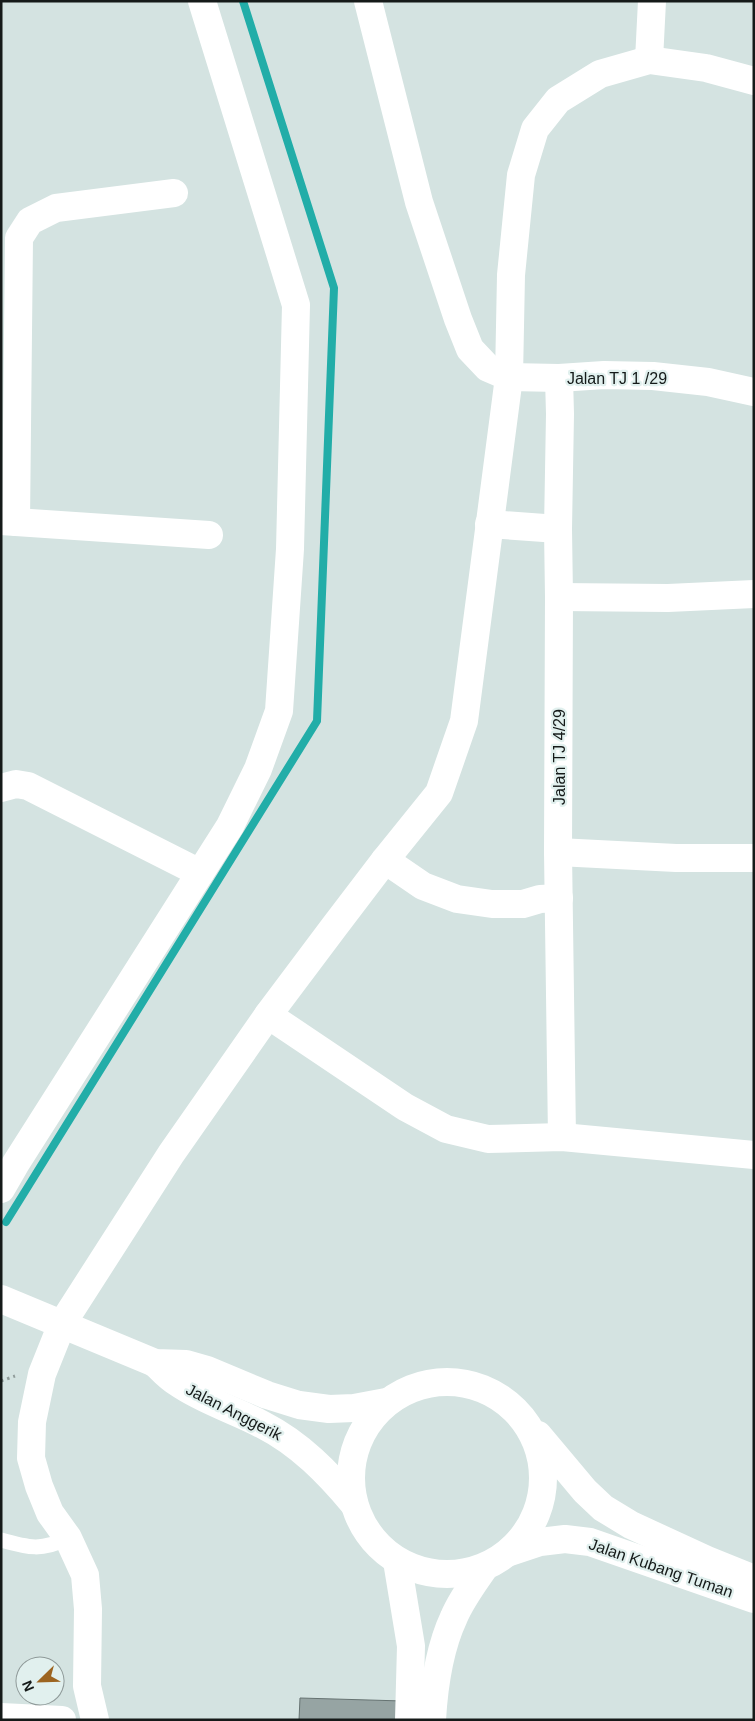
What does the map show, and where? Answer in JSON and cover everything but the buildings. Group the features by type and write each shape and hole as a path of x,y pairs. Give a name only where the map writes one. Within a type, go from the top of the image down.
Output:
{"street":[{"path":"1,1189 21,1154 230,826 258,769 279,711 290,549 296,304 202,1"},
{"path":"368,1 419,202 458,319 470,349 488,368 509,376"},
{"path":"649,60 652,1"},
{"path":"95,1720 87,1686 88,1609 85,1575 68,1538 50,1513 39,1486 31,1458 32,1422 42,1374 62,1324 171,1154 268,1015 385,860 439,793 464,721 509,376 512,275 521,175 535,129 558,100 600,74 649,60 706,68 754,81"},
{"path":"174,193 56,208 30,221 19,238 8,522 209,535"},
{"name":"Jalan TJ 1 /29","path":"509,376 559,378 604,375 653,376 708,382 754,392"},
{"name":"Jalan TJ 4/29","path":"559,378 558,852 562,1137"},
{"path":"489,524 558,529"},
{"path":"559,597 668,598 754,594"},
{"path":"1,788 16,784 28,786 200,873"},
{"path":"558,852 676,858 754,858"},
{"path":"385,860 423,886 457,899 492,904 523,904 540,899 559,898"},
{"path":"268,1015 405,1106 446,1129 488,1138 562,1137 754,1155"},
{"name":"Jalan Anggerik","path":"1,1299 155,1363 176,1382 195,1394 264,1425 311,1457 354,1504"},
{"name":"Jalan Anggerik","path":"155,1363 186,1364 207,1370 267,1395 299,1405 329,1409 354,1408 386,1402"},
{"path":"432,1381 457,1381 482,1387 497,1395 504,1399 522,1417 538,1445 544,1476 539,1508 525,1536 510,1552 484,1568 455,1575 424,1572 397,1560 378,1545 363,1526 354,1504 350,1480 354,1451 366,1424 386,1402 408,1389 432,1381"},
{"name":"Jalan Kubang Tuman","path":"522,1417 585,1491 603,1508 631,1525 754,1579"},
{"name":"Jalan Kubang Tuman","path":"510,1552 540,1542 565,1539 590,1542 754,1599"},
{"path":"397,1560 410,1646 409,1720"},
{"path":"432,1720 434,1693 444,1644 454,1616 484,1568"},
{"path":"1,1717 62,1720"}],"lane":[{"path":"1,1540 21,1546 44,1548 68,1538"}],"waterway":[{"path":"6,1222 317,721 334,288 243,1"}]}
